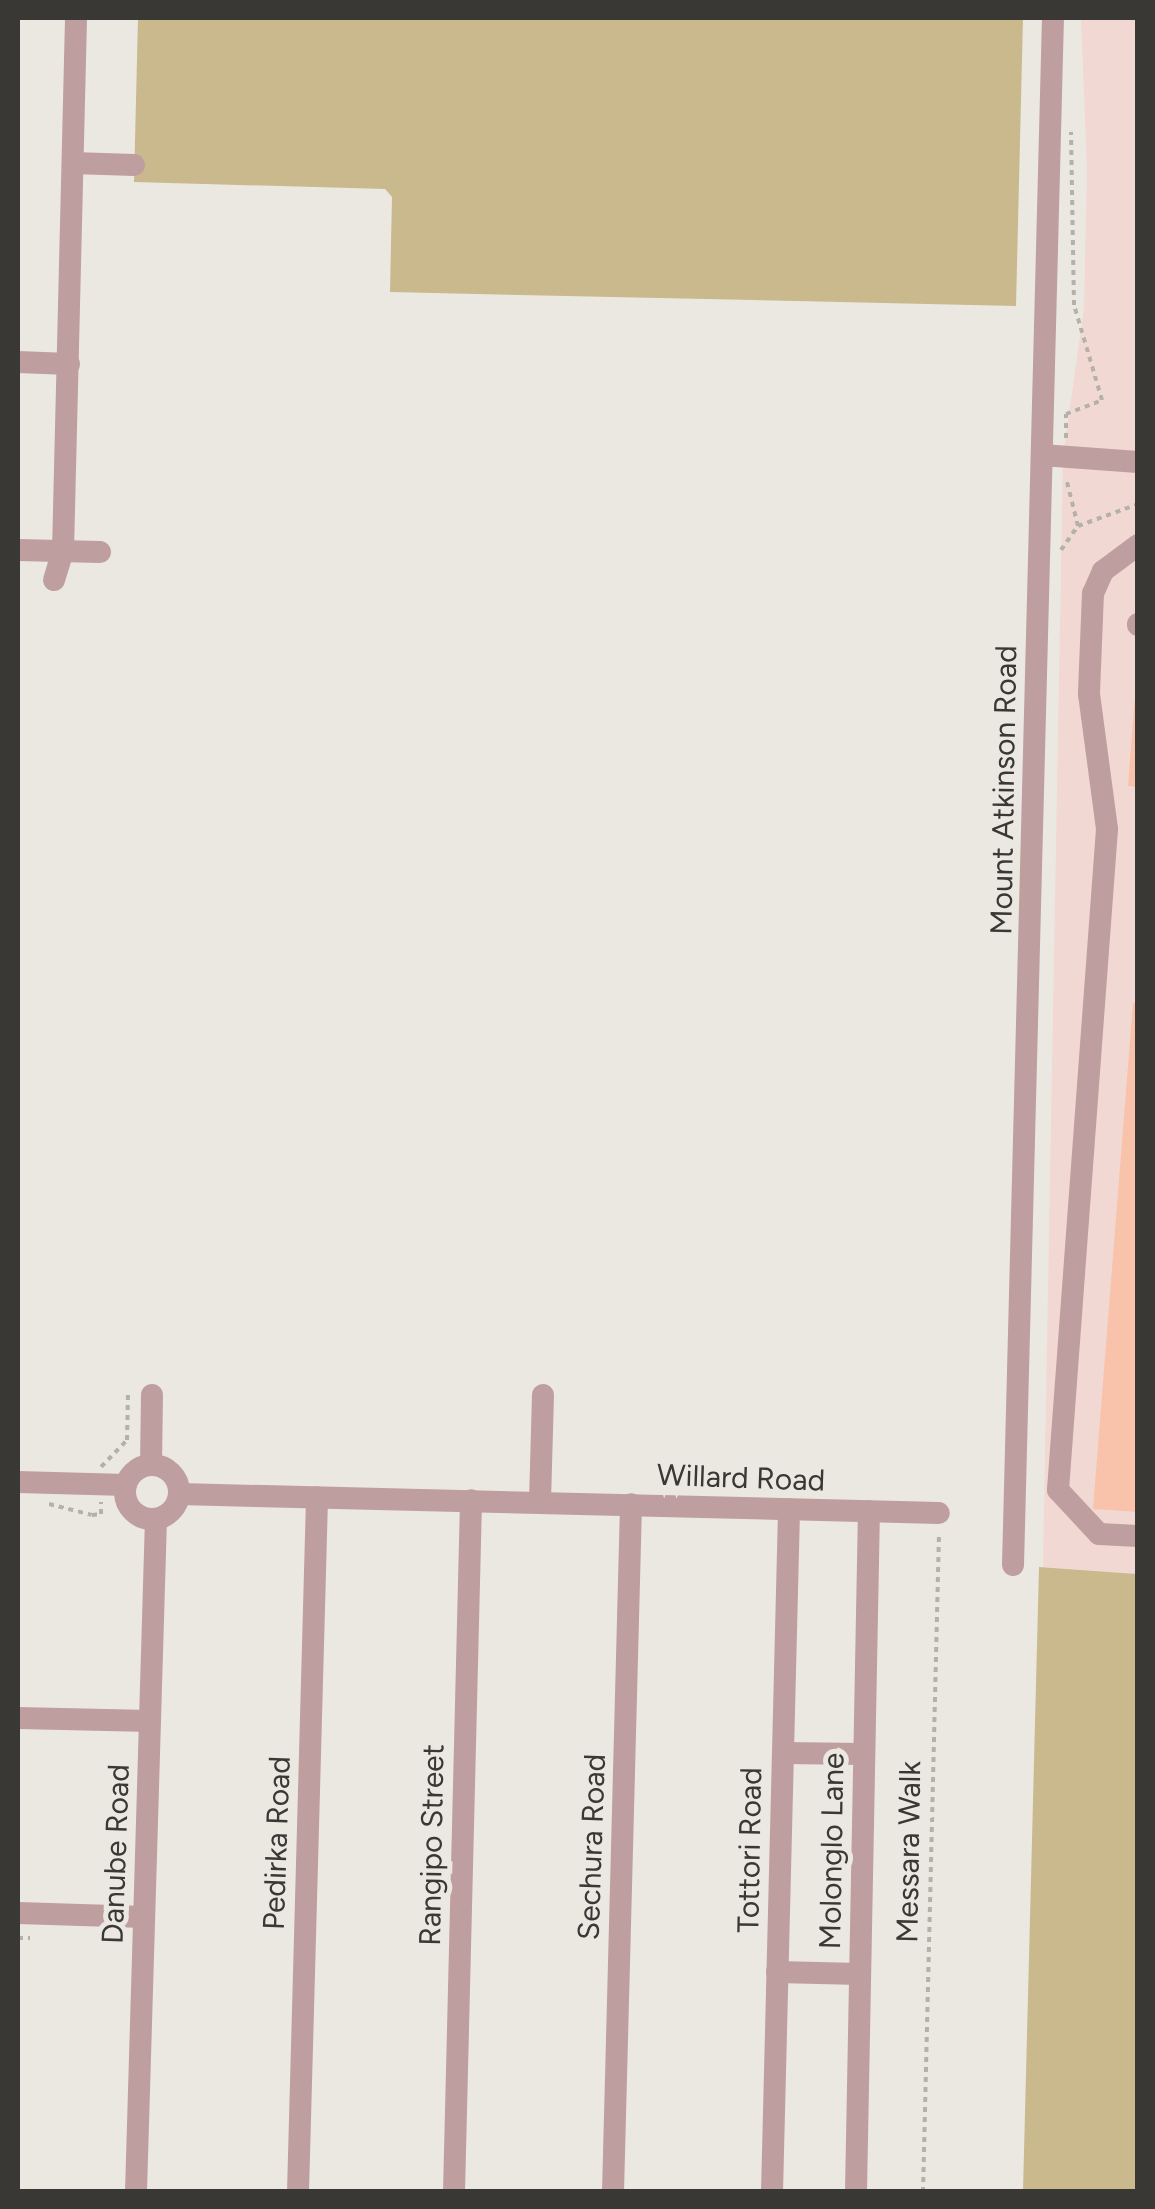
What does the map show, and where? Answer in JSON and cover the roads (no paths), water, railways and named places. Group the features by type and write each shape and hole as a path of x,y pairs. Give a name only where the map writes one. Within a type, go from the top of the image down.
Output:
{"street":[{"path":"54,580 63,551 76,18"},
{"name":"Mount Atkinson Road","path":"1013,1565 1054,18"},
{"path":"72,163 134,165"},
{"path":"18,362 69,364"},
{"path":"1042,456 1138,462"},
{"path":"1138,546 1103,571 1093,593 1088,694 1107,829 1058,1490 1098,1534 1138,1536"},
{"path":"18,550 100,552"},
{"path":"18,1482 126,1486 151,1465 152,1395"},
{"path":"540,1502 543,1396"},
{"path":"126,1486 132,1510 156,1518 179,1494 175,1476 151,1465"},
{"name":"Willard Road","path":"179,1494 939,1513"},
{"name":"Pedirka Road","path":"298,2192 316,1497"},
{"name":"Rangipo Street","path":"454,2192 471,1500"},
{"name":"Sechura Road","path":"613,2192 631,1504"},
{"name":"Tottori Road","path":"772,2192 789,1509"},
{"name":"Molonglo Lane","path":"856,2192 870,1512"},
{"name":"Danube Road","path":"136,2192 156,1518"},
{"path":"18,1718 150,1721"},
{"path":"782,1753 864,1754"},
{"path":"18,1913 144,1917"},
{"path":"777,1972 860,1974"}]}
